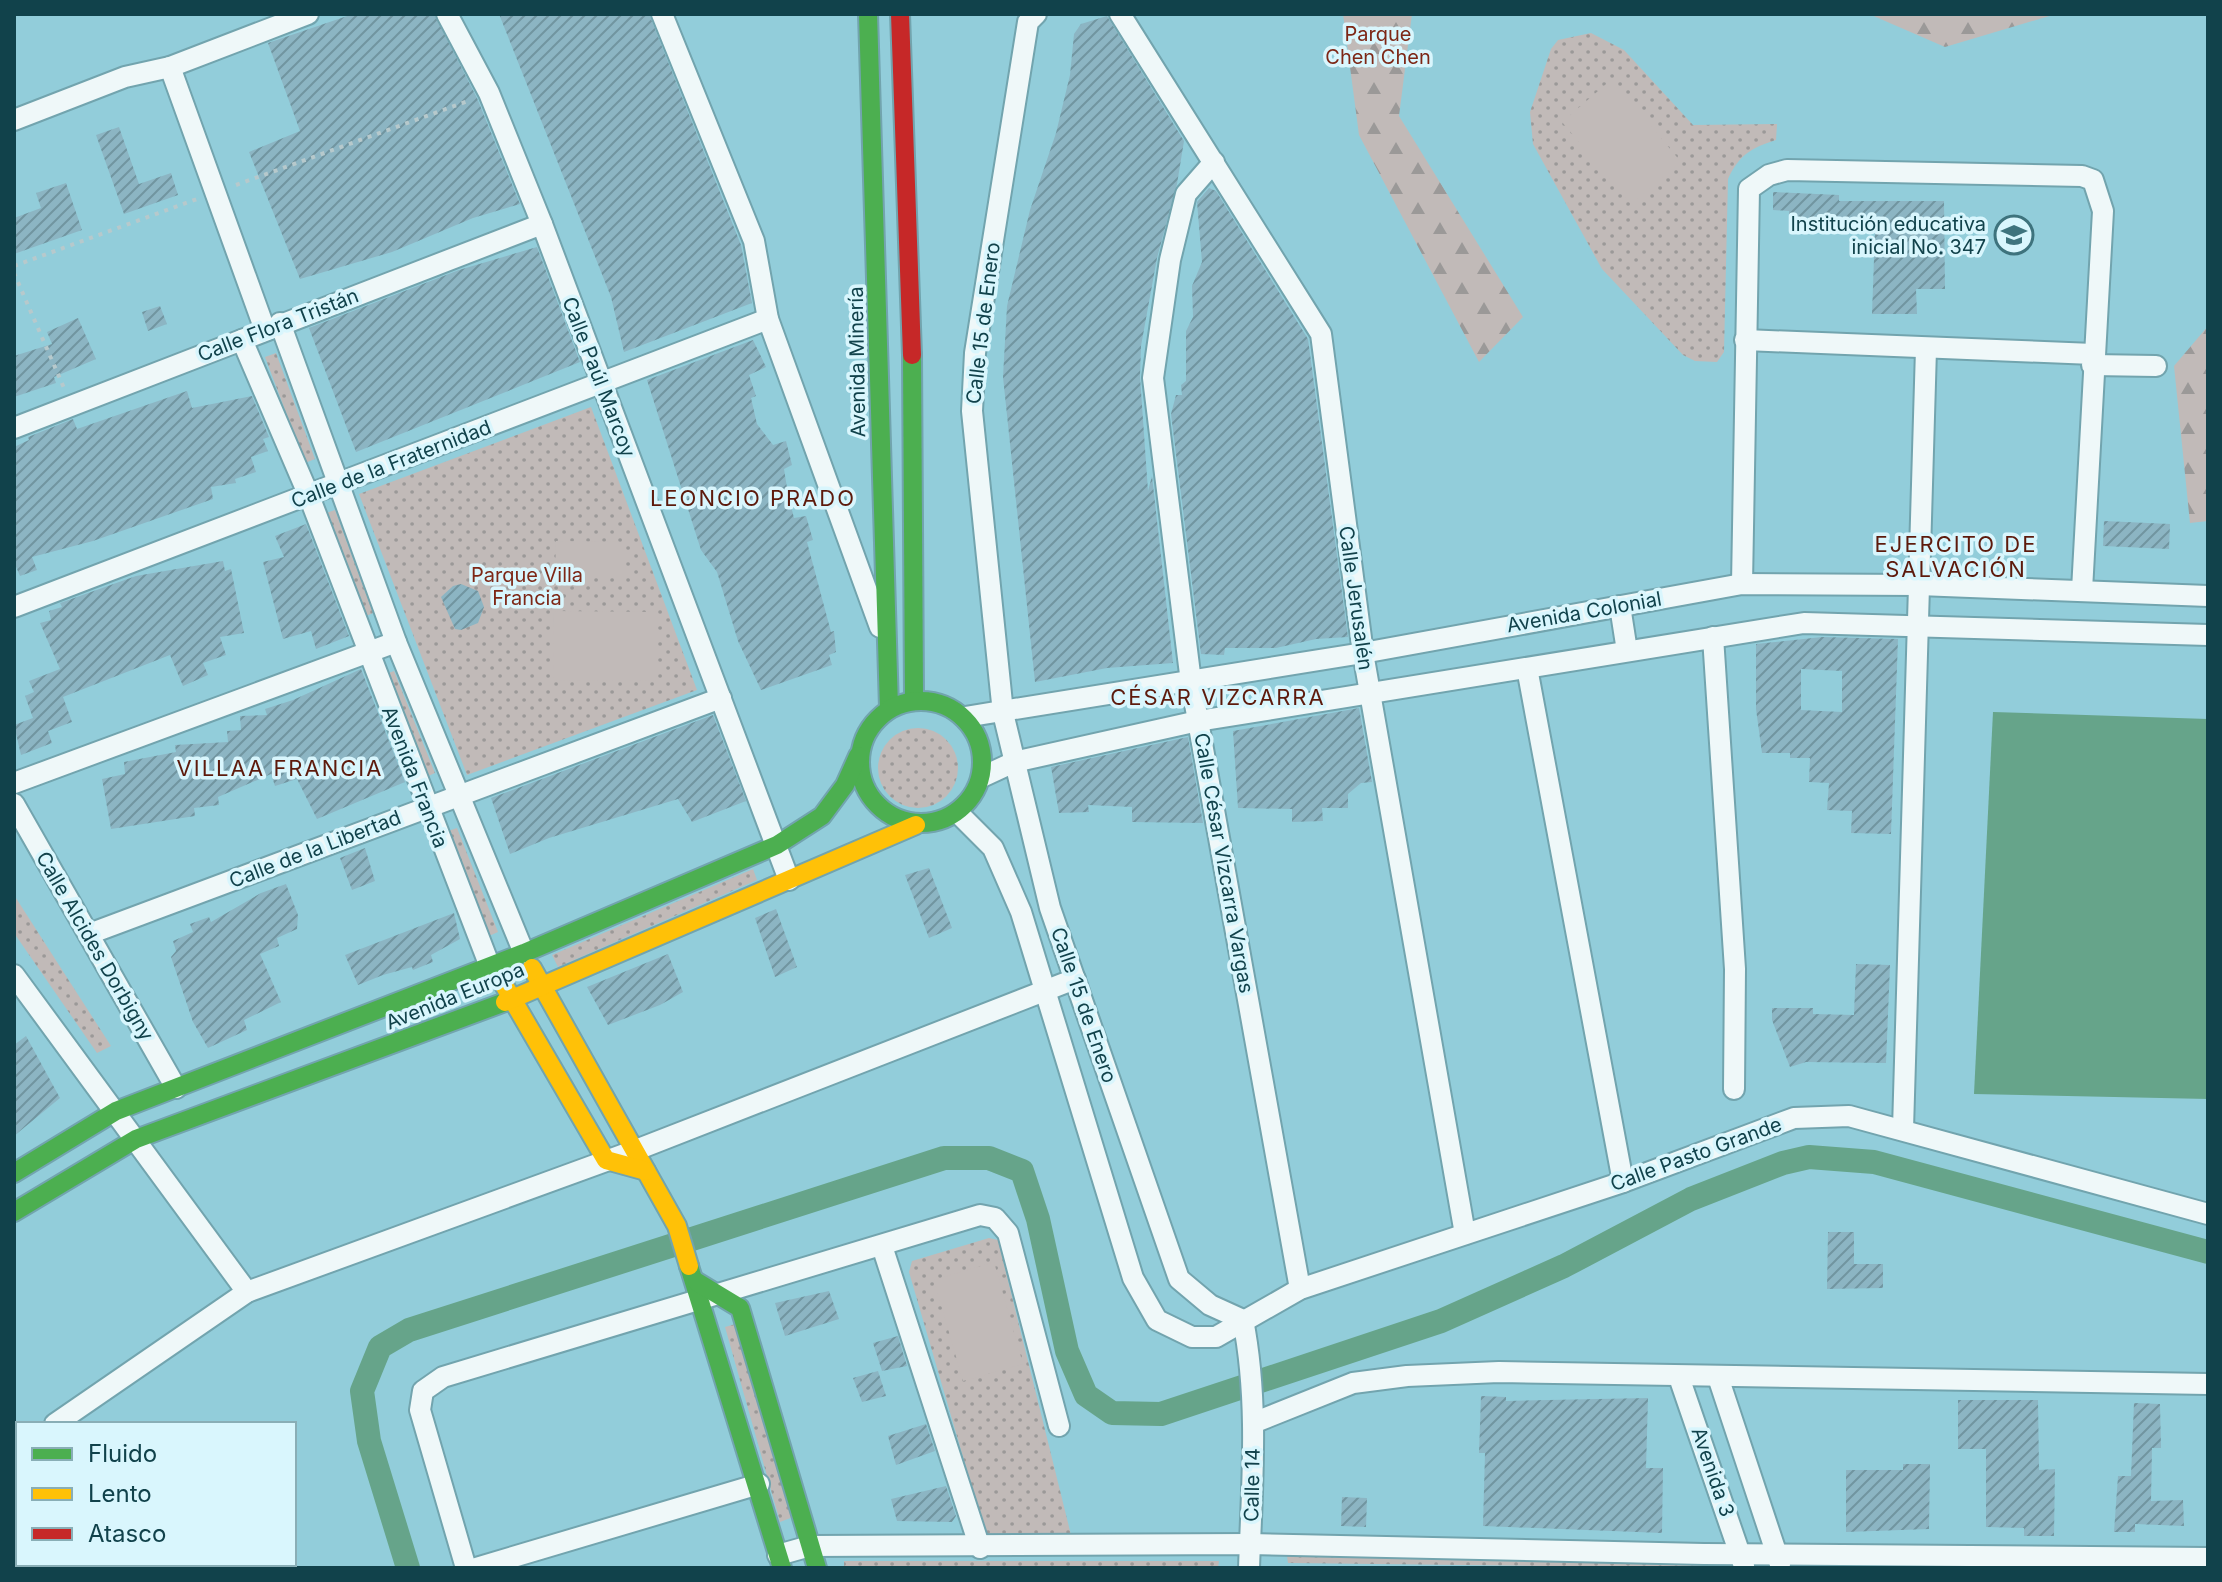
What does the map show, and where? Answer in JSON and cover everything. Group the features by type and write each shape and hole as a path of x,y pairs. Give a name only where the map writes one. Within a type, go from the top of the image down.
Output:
{"main road":[{"name":"Avenida Minería","path":"868,14 889,708"},
{"path":"900,14 912,300 914,699"},
{"path":"914,699 933,700 965,717 981,745 982,777 958,813 916,825 886,815 865,791 858,756 889,708 914,699"},
{"name":"Avenida Europa","path":"14,1173 116,1111 524,953 777,845 822,816 845,785 858,756"},
{"name":"Avenida Europa","path":"14,1212 136,1139 514,999 916,825"},
{"name":"Avenida Francia","path":"524,953 677,1226 704,1291 780,1561"},
{"name":"Avenida Francia","path":"489,964 514,999 606,1160"},
{"path":"606,1160 646,1171"},
{"path":"704,1291 740,1308 817,1568"}],"street":[{"path":"14,120 125,77 170,67 308,14"},
{"name":"Calle Paúl Marcoy","path":"447,14 489,93 542,224 789,880"},
{"path":"662,14 754,241 768,319 885,642"},
{"name":"Calle 15 de Enero","path":"1036,14 1028,22 1025,37 975,353 972,411 1003,713 1050,908 1179,1279 1210,1305 1243,1320"},
{"name":"Calle Jerusalén","path":"1120,14 1321,334 1363,653 1465,1234"},
{"name":"Avenida Francia","path":"170,67 215,192 339,483 396,642 524,953"},
{"name":"Calle César Vizcarra Vargas","path":"1214,162 1186,194 1170,260 1153,378 1191,682 1300,1289"},
{"path":"1742,584 1749,189 1769,175 1787,170 2082,176 2093,180 2103,211 2082,590"},
{"name":"Calle Flora Tristán","path":"14,428 542,224"},
{"name":"Calle de la Fraternidad","path":"14,607 768,319"},
{"name":"Avenida Francia","path":"242,340 309,496 426,807 489,964"},
{"path":"1745,340 1926,349 2156,366"},
{"path":"1903,1129 1926,349"},
{"name":"Avenida Colonial","path":"965,717 1363,653 1742,584 1919,585 2208,596"},
{"path":"1620,606 1627,651"},
{"path":"982,777 1014,762 1198,721 1804,623 2208,635"},
{"path":"1713,637 1735,969 1734,1089"},
{"path":"14,783 396,642"},
{"path":"1527,668 1623,1182"},
{"name":"Calle de la Libertad","path":"89,934 456,794 721,698"},
{"name":"Calle Alcides Dorbigny","path":"14,804 176,1088"},
{"name":"Calle 15 de Enero","path":"958,813 993,848 1021,912 1133,1278 1157,1320 1192,1337 1216,1337 1243,1320"},
{"path":"14,975 247,1292"},
{"path":"58,1422 247,1292 636,1150 1075,979"},
{"name":"Calle Pasto Grande","path":"1243,1320 1300,1289 1623,1182 1794,1118 1849,1116 2208,1214"},
{"path":"466,1568 420,1410 423,1391 443,1377 704,1291 882,1246 980,1215 995,1218 1008,1233 1059,1426"},
{"path":"882,1246 980,1548"},
{"name":"Calle 14","path":"1243,1320 1251,1363 1254,1413 1249,1568"},
{"path":"1254,1413 1353,1383 1407,1376 1499,1372 2208,1384"},
{"name":"Avenida 3","path":"1679,1377 1743,1561"},
{"name":"Avenida 3","path":"1718,1377 1780,1562"},
{"path":"476,1568 759,1484"},
{"path":"780,1561 810,1546 980,1548 1250,1544 1780,1562 2208,1558"}],"path":[{"path":"14,266 489,93"},
{"path":"14,273 71,405"}],"green space":[{"name":"Parque Chen Chen","path":"1343,14 1412,14 1399,116 1523,317 1479,362 1359,135"},
{"path":"1869,14 2056,14 1945,47"},
{"path":"1591,33 1624,50 1693,125 1777,124 1776,140 1747,154 1728,179 1724,352 1717,362 1695,361 1683,355 1602,269 1533,144 1530,112 1551,49 1558,40"},
{"path":"1612,79 1681,162 1631,204 1562,122"},
{"path":"2208,326 2208,521 2190,523 2174,366"},
{"path":"276,353 315,459 305,463 265,357"},
{"name":"Parque Villa Francia","path":"591,407 697,690 467,775 359,494"},
{"path":"335,510 373,613 364,617 326,513"},
{"path":"556,541 625,542 625,578 555,578"},
{"path":"554,611 657,612 657,681 553,680"},
{"path":"394,671 435,773 426,777 386,674"},
{"path":"918,728 933,731 946,740 955,753 958,768 955,783 946,796 933,805 918,808 903,805 890,796 881,783 878,768 881,753 890,740 903,731"},
{"path":"457,828 498,932 489,936 448,831"},
{"path":"753,869 757,880 558,967 552,955"},
{"path":"14,895 111,1046 97,1053 14,933"},
{"path":"989,1238 998,1240 1072,1539 987,1539 909,1272 912,1261"},
{"path":"994,1262 1023,1364 963,1381 934,1280"},
{"path":"739,1323 793,1517 780,1522 725,1327"},
{"path":"1454,1554 1721,1564 1726,1568 1288,1563 1287,1556"},
{"path":"844,1561 1219,1561 1218,1568 844,1568"}],"shaded area":[{"path":"1993,712 2208,719 2208,1099 1974,1094"}],"building":[{"path":"353,14 434,14 477,98 520,204 473,218 392,252 300,279 249,152 300,131 268,43"},
{"path":"499,14 649,14 741,245 752,303 624,352 611,297"},
{"path":"1107,16 1184,141 1177,184 1157,258 1141,346 1140,377 1148,491 1152,476 1173,663 1107,668 1035,682 1003,377 1007,306 1030,210 1056,133 1070,75 1074,34 1081,24"},
{"path":"119,127 139,184 171,173 178,195 124,214 96,135"},
{"path":"66,183 82,230 14,254 14,218 41,208 36,193"},
{"path":"1209,188 1216,191 1308,339 1348,637 1316,639 1276,648 1225,648 1224,655 1201,654 1171,414 1176,395 1182,395 1181,385 1186,381 1186,331 1193,317 1192,286 1202,262 1197,202"},
{"path":"1773,192 1839,195 1839,201 1944,201 1945,289 1916,289 1917,314 1872,314 1875,231 1852,231 1852,220 1789,217 1789,211 1773,210"},
{"path":"537,247 580,362 356,452 309,328 459,270"},
{"path":"160,306 167,324 148,331 142,312"},
{"path":"78,318 96,359 54,377 56,383 14,397 14,356 52,344 47,332"},
{"path":"753,340 766,367 749,375 756,396 751,398 757,424 773,445 786,441 792,465 784,469 788,494 794,518 806,516 813,540 807,542 831,632 834,631 836,652 829,655 832,665 761,690 738,641 717,572 701,550 647,380"},
{"path":"187,391 192,408 252,396 269,437 263,439 268,451 251,457 256,472 235,479 236,483 211,487 213,499 93,541 32,557 37,570 20,576 14,562 14,447 29,440 28,437 73,419 77,429"},
{"path":"2104,521 2170,524 2169,549 2103,546"},
{"path":"306,524 349,636 316,649 311,631 283,639 263,562 284,557 275,536"},
{"path":"223,561 225,571 231,569 244,633 220,637 226,655 203,663 208,675 183,686 170,655 63,697 72,722 48,731 52,743 21,755 14,725 33,718 25,696 34,692 29,681 60,669 40,623 51,620 49,611 62,607 60,603 136,576"},
{"path":"461,584 478,591 484,607 478,623 461,630 455,629 441,597 453,586"},
{"path":"1822,637 1898,639 1891,834 1851,833 1852,811 1827,810 1829,783 1809,782 1810,758 1790,758 1790,753 1762,753 1756,709 1756,644","holes":["1801,669 1842,671 1842,712 1801,710"]},
{"path":"361,669 405,782 317,819 297,779 275,786 271,774 218,797 219,805 194,808 195,816 111,829 102,779 125,774 124,762 176,752 175,745 228,742 227,731 241,730 240,716 267,715 265,709 293,700"},
{"path":"1359,708 1372,782 1361,783 1348,794 1348,808 1322,808 1323,821 1292,822 1292,809 1238,808 1233,731"},
{"path":"713,715 746,801 692,822 678,799 549,838 510,854 491,798"},
{"path":"1188,737 1203,823 1132,822 1132,807 1088,805 1089,812 1059,813 1051,767"},
{"path":"365,848 375,881 352,890 340,858"},
{"path":"929,868 952,928 929,938 905,875"},
{"path":"286,884 298,915 297,929 277,938 279,946 260,954 281,1002 244,1020 247,1030 208,1048 193,1022 171,957 176,951 173,941 193,932 190,924 209,917 211,922 261,893"},
{"path":"776,909 797,967 775,977 755,918"},
{"path":"454,913 460,939 431,955 433,962 358,985 345,955"},
{"path":"668,954 683,992 660,1005 608,1025 587,987"},
{"path":"1856,964 1890,965 1886,1063 1806,1062 1790,1067 1772,1020 1772,1008 1813,1008 1813,1014 1854,1015"},
{"path":"26,1036 60,1098 14,1136 14,1045"},
{"path":"1828,1232 1854,1232 1854,1264 1883,1264 1883,1288 1827,1289"},
{"path":"829,1291 839,1319 785,1336 775,1303"},
{"path":"898,1336 907,1366 882,1371 873,1343"},
{"path":"878,1371 886,1396 862,1402 853,1378"},
{"path":"1481,1396 1506,1397 1506,1401 1648,1398 1646,1468 1663,1468 1662,1533 1483,1526 1485,1453 1479,1453"},
{"path":"1958,1400 2038,1400 2039,1470 2055,1469 2054,1536 2024,1536 2024,1528 1986,1527 1986,1449 1958,1449"},
{"path":"2134,1403 2160,1404 2161,1448 2152,1448 2151,1501 2183,1500 2184,1526 2135,1524 2135,1532 2114,1532 2118,1476 2131,1476"},
{"path":"926,1424 935,1451 896,1465 888,1436"},
{"path":"1903,1464 1930,1464 1929,1529 1846,1532 1846,1470 1903,1470"},
{"path":"946,1486 956,1516 952,1522 897,1521 891,1499"},
{"path":"1342,1497 1367,1498 1366,1527 1341,1526"}],"waterway":[{"path":"408,1568 369,1441 362,1391 380,1347 409,1330 944,1158 989,1158 1022,1171 1038,1219 1067,1351 1086,1395 1112,1413 1161,1414 1441,1321 1564,1266 1691,1199 1783,1163 1809,1157 1874,1162 2208,1252"}],"traffic: fast":[{"path":"868,14 889,708"},
{"path":"912,355 914,699"},
{"path":"921,701 944,706 964,719 977,739 982,762 977,785 964,805 944,818 921,823 898,818 878,805 865,785 860,762 865,739 878,719 898,706 921,701"},
{"path":"14,1173 116,1111 524,953 777,845 822,816 845,785 858,756"},
{"path":"14,1212 136,1139 505,1002"},
{"path":"689,1266 782,1568"},
{"path":"697,1282 740,1308 817,1568"}],"traffic: slow":[{"path":"505,1002 916,825"},
{"path":"532,968 677,1226 689,1266"},
{"path":"504,985 606,1160 646,1171"}],"traffic: jam":[{"path":"900,14 912,355"}],"place":[{"name":"Institución educativa inicial No. 347","path":"2014,235"}],"district":[{"name":"LEONCIO PRADO","path":"753,498"},
{"name":"EJERCITO DE SALVACIÓN","path":"1956,556"},
{"name":"CÉSAR VIZCARRA","path":"1218,697"},
{"name":"VILLAA FRANCIA","path":"280,768"}]}
